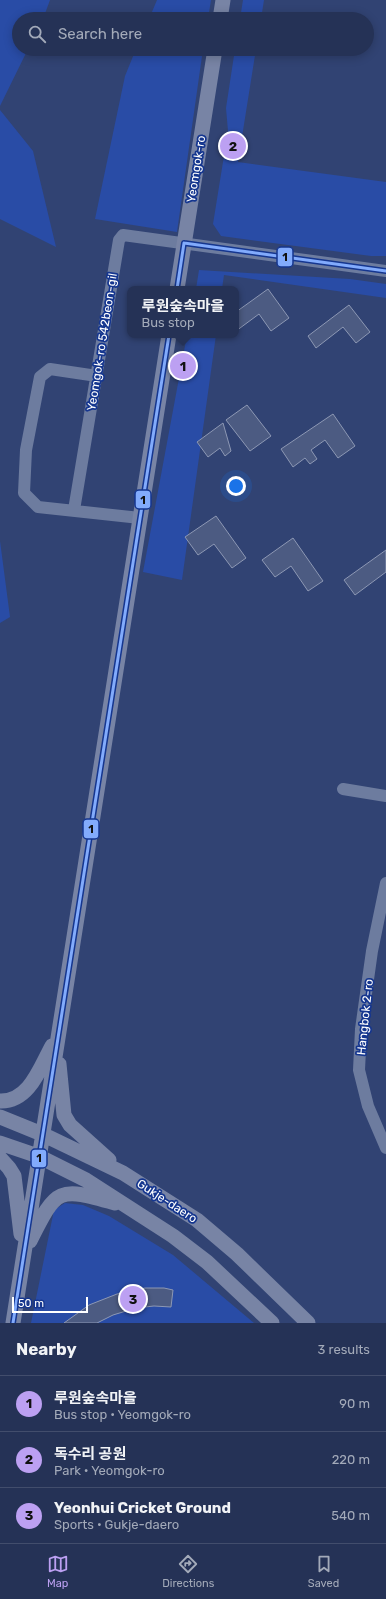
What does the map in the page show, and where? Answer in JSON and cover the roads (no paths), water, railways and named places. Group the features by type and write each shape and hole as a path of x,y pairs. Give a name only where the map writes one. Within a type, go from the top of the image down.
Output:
{"main road":[{"path":"221,12 223,0"},
{"name":"Yeomgok-ro","path":"177,286 214,56"},
{"path":"13,1323 38,1156 169,338"},
{"path":"0,1101 13,1099 21,1095 30,1086 57,1037"},
{"path":"57,1037 64,1116 74,1129 123,1173"},
{"name":"Gukje-daero","path":"0,1117 42,1134 123,1173 197,1220 216,1235 308,1323"},
{"path":"0,1142 38,1156 86,1180 173,1236 207,1262 272,1323"},
{"path":"0,1158 10,1168 14,1176 23,1254"},
{"path":"23,1254 49,1204 62,1195 80,1194 129,1207"}],"street":[{"name":"Yeomgok-ro 542beon-gil","path":"74,510 119,240 123,236 184,244"},
{"path":"184,244 386,271"},
{"path":"97,376 50,369 40,377 26,450 24,493 38,507 140,518"},
{"path":"343,790 386,796"},
{"name":"Hangbok 2-ro","path":"386,883 372,951 361,1029 359,1070 368,1106 386,1148"}],"place":[{"name":"독수리 공원","path":"233,146"},
{"name":"루원숲속마을","path":"183,366"},
{"name":"Yeonhui Cricket Ground","path":"133,1299"}]}
